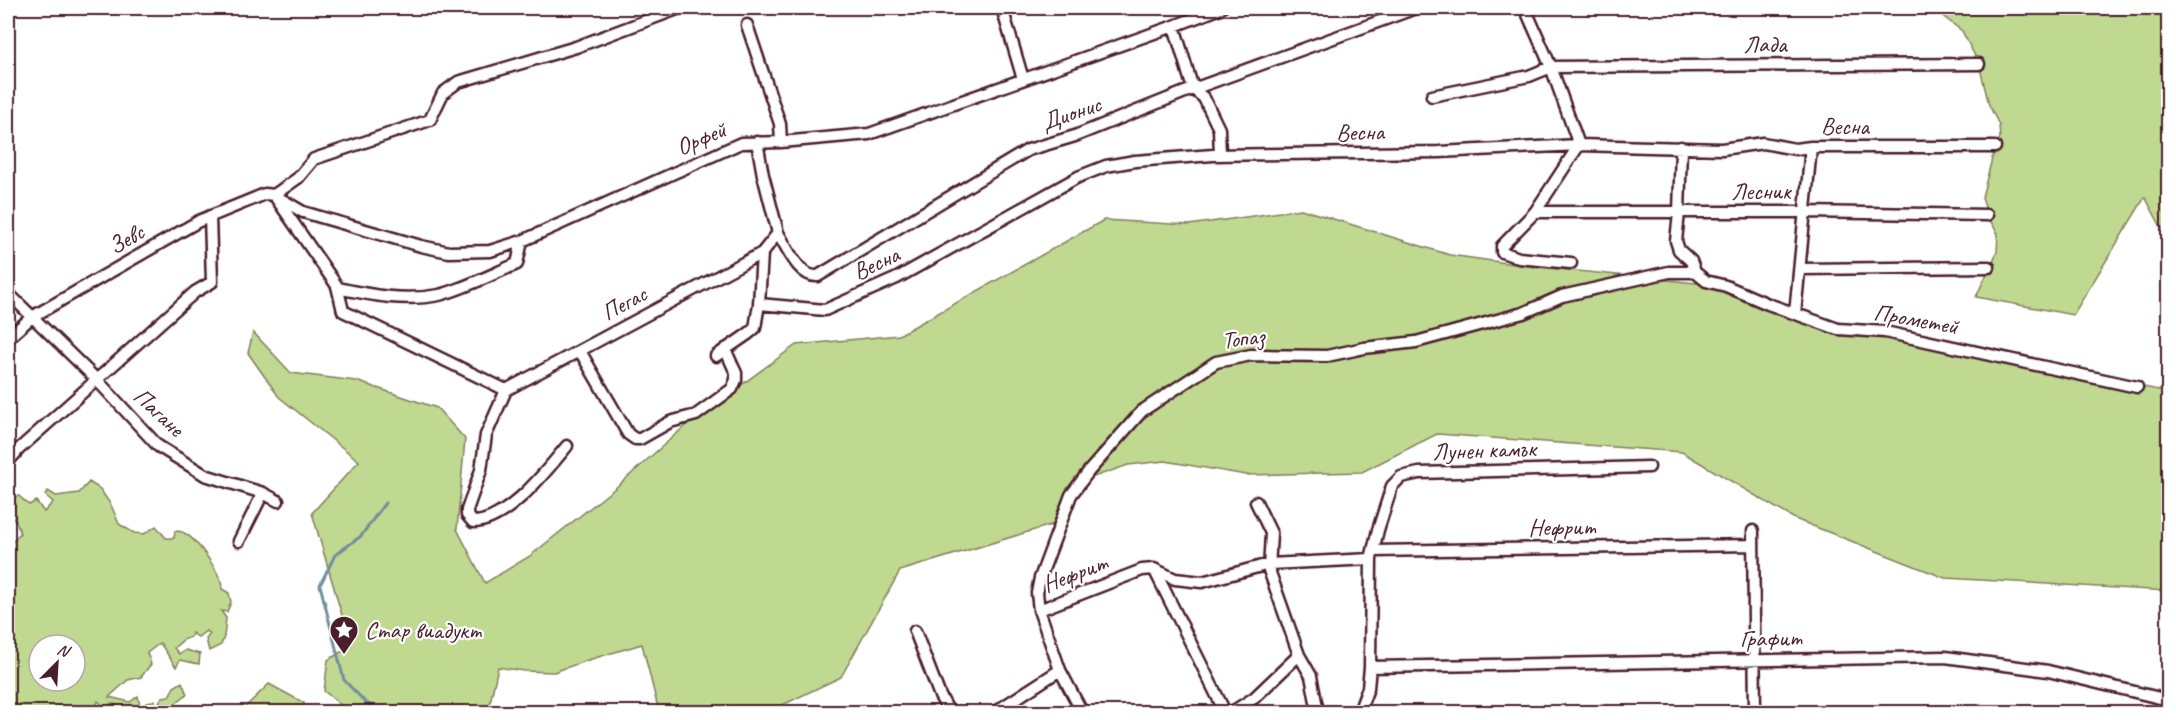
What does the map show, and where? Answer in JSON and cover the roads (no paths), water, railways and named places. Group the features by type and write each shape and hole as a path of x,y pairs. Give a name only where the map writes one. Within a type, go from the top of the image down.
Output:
{"street":[{"path":"567,446 537,483 497,515 477,522 469,519 467,510 481,470 486,435 506,390 343,311 338,288 274,195 298,178 314,159 430,120 443,93 458,82 576,47 680,8"},
{"path":"1002,8 1023,79"},
{"name":"Орфей","path":"274,195 303,212 421,246 449,252 490,251 522,241 741,143 781,142 869,134 1174,27 1221,8"},
{"name":"Дионис","path":"757,142 778,233 803,272 810,276 818,276 1028,150 1075,136 1193,89 1416,8"},
{"path":"1525,8 1551,67 1579,145 1535,212 1502,246 1502,252 1519,258 1571,263"},
{"path":"747,25 780,124 781,142"},
{"path":"1174,27 1193,89 1204,98 1219,129 1220,155"},
{"name":"Лада","path":"1432,96 1529,76 1551,67 1979,64"},
{"name":"Весна","path":"759,304 825,310 897,278 1078,177 1106,166 1135,161 1220,155 1439,153 1579,145 1722,148 1763,144 1795,149 1811,147 1995,147"},
{"path":"1681,147 1677,241 1679,250 1691,261 1695,272"},
{"path":"1796,314 1811,147"},
{"name":"Зевс","path":"8,338 32,317 210,216 265,194 274,195"},
{"name":"Лесник","path":"1535,212 1987,215"},
{"path":"8,462 19,449 195,292 212,282 210,216"},
{"path":"580,351 628,434 635,439 640,439 670,422 696,415 732,389 736,373 721,353 755,328 762,253 778,233"},
{"path":"338,288 382,297 414,298 441,295 517,264 522,241"},
{"name":"Пегас","path":"506,390 762,253"},
{"path":"1800,269 1989,267"},
{"name":"Топаз","path":"1082,712 1060,670 1039,610 1037,593 1040,578 1071,495 1142,411 1216,362 1251,355 1328,356 1364,348 1416,342 1523,313 1562,296 1669,272 1695,272"},
{"name":"Прометей","path":"1695,272 1706,281 1726,286 1838,329 1885,332 2137,387"},
{"name":"Пагане","path":"8,293 97,380 158,446 206,476 264,493 278,501"},
{"name":"Лунен камък","path":"1359,712 1368,688 1370,668 1372,555 1392,486 1401,477 1419,473 1649,467"},
{"path":"240,541 264,493"},
{"path":"1256,502 1271,533 1269,570 1299,655 1311,676 1318,712"},
{"path":"1754,531 1752,545 1755,712"},
{"name":"Нефрит","path":"1039,610 1142,570 1154,569 1174,579 1202,582 1269,564 1372,555 1752,545"},
{"path":"1154,569 1225,712"},
{"path":"915,631 940,696 949,712"},
{"path":"1232,712 1254,698 1299,655"},
{"name":"Графит","path":"1370,668 1945,657 2048,671 2169,700"},
{"path":"995,712 1060,670"}],"waterway":[{"path":"381,712 365,702 344,680 320,585 335,555 361,536 385,503"}],"place":[{"name":"Стар виадукт","path":"344,656"}]}
